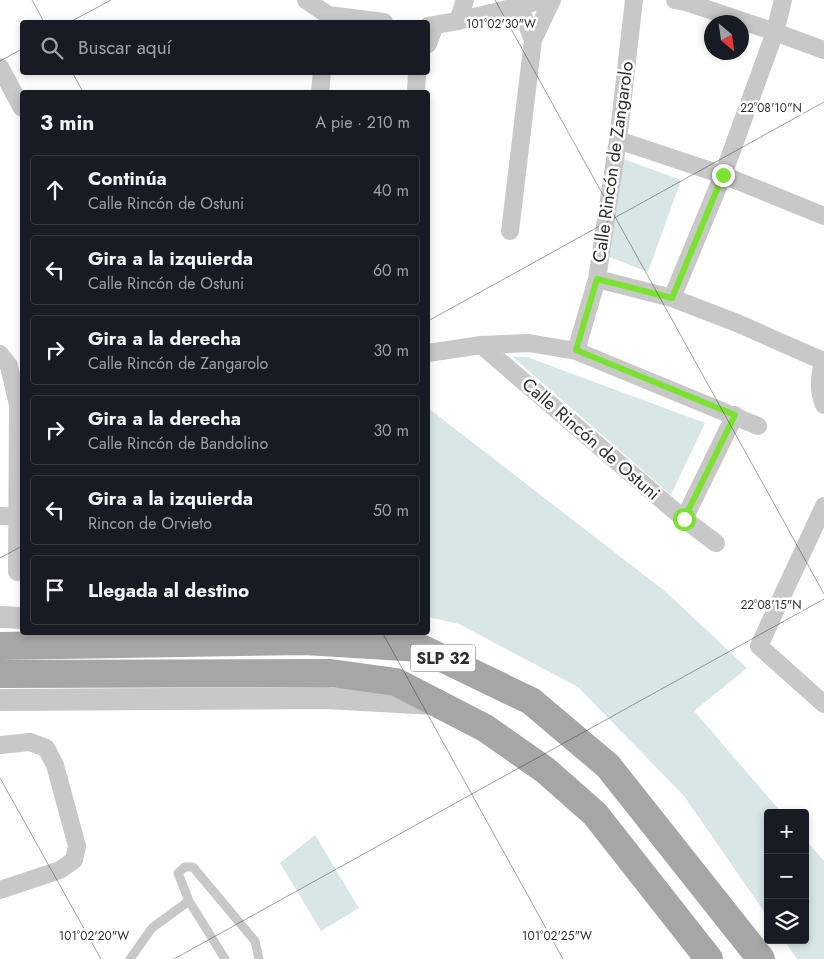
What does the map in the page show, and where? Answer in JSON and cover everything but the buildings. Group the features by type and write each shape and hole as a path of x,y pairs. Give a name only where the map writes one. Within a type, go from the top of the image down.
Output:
{"main road":[{"name":"SLP 32","path":"0,646 305,641 421,648 532,701 608,766 761,959"},
{"name":"SLP 32","path":"0,674 331,674 396,682 485,728 538,765 595,814 709,959"}],"street":[{"path":"306,0 329,12 373,20"},
{"path":"458,21 465,0"},
{"path":"431,25 458,21 544,0"},
{"path":"510,232 533,40 552,0"},
{"name":"Calle Rincón de Zangarolo","path":"576,350 597,279 618,140 634,0"},
{"path":"675,0 689,3 824,50"},
{"path":"672,298 723,175 775,32 783,0"},
{"path":"519,6 533,40"},
{"path":"0,67 20,104"},
{"path":"320,90 322,75"},
{"path":"416,90 417,75"},
{"path":"618,140 723,175 824,216"},
{"path":"597,279 672,298 737,322 824,360 820,378 821,397 824,405"},
{"path":"430,353 481,345 529,343 576,350 758,426"},
{"name":"Calle Rincón de Ostuni","path":"481,345 684,519 716,543"},
{"path":"3,362 20,405 13,516 17,572"},
{"path":"684,519 735,415"},
{"path":"824,506 759,646 824,704"},
{"path":"0,618 20,618"},
{"path":"388,635 421,648"},
{"path":"0,700 326,698 440,704"},
{"path":"0,745 30,742 46,748 55,765 77,846 74,860 60,870 0,890"}],"lane":[{"path":"225,959 189,901 178,873 185,867 193,867 255,941 259,959"},
{"path":"130,959 152,928 189,901"}],"shaded area":[{"path":"618,157 681,180 648,272 604,255"},
{"path":"513,357 527,357 705,423 671,495"},
{"path":"430,410 666,592 747,668 694,711 779,809 764,809 764,911 684,796 578,687 459,624 430,617"},
{"path":"315,835 359,908 321,931 280,863"},
{"path":"809,844 824,861 824,959 797,959 787,944 809,944"}],"route":[{"path":"684,519 735,415 576,350 597,279 672,298 723,175"}]}
